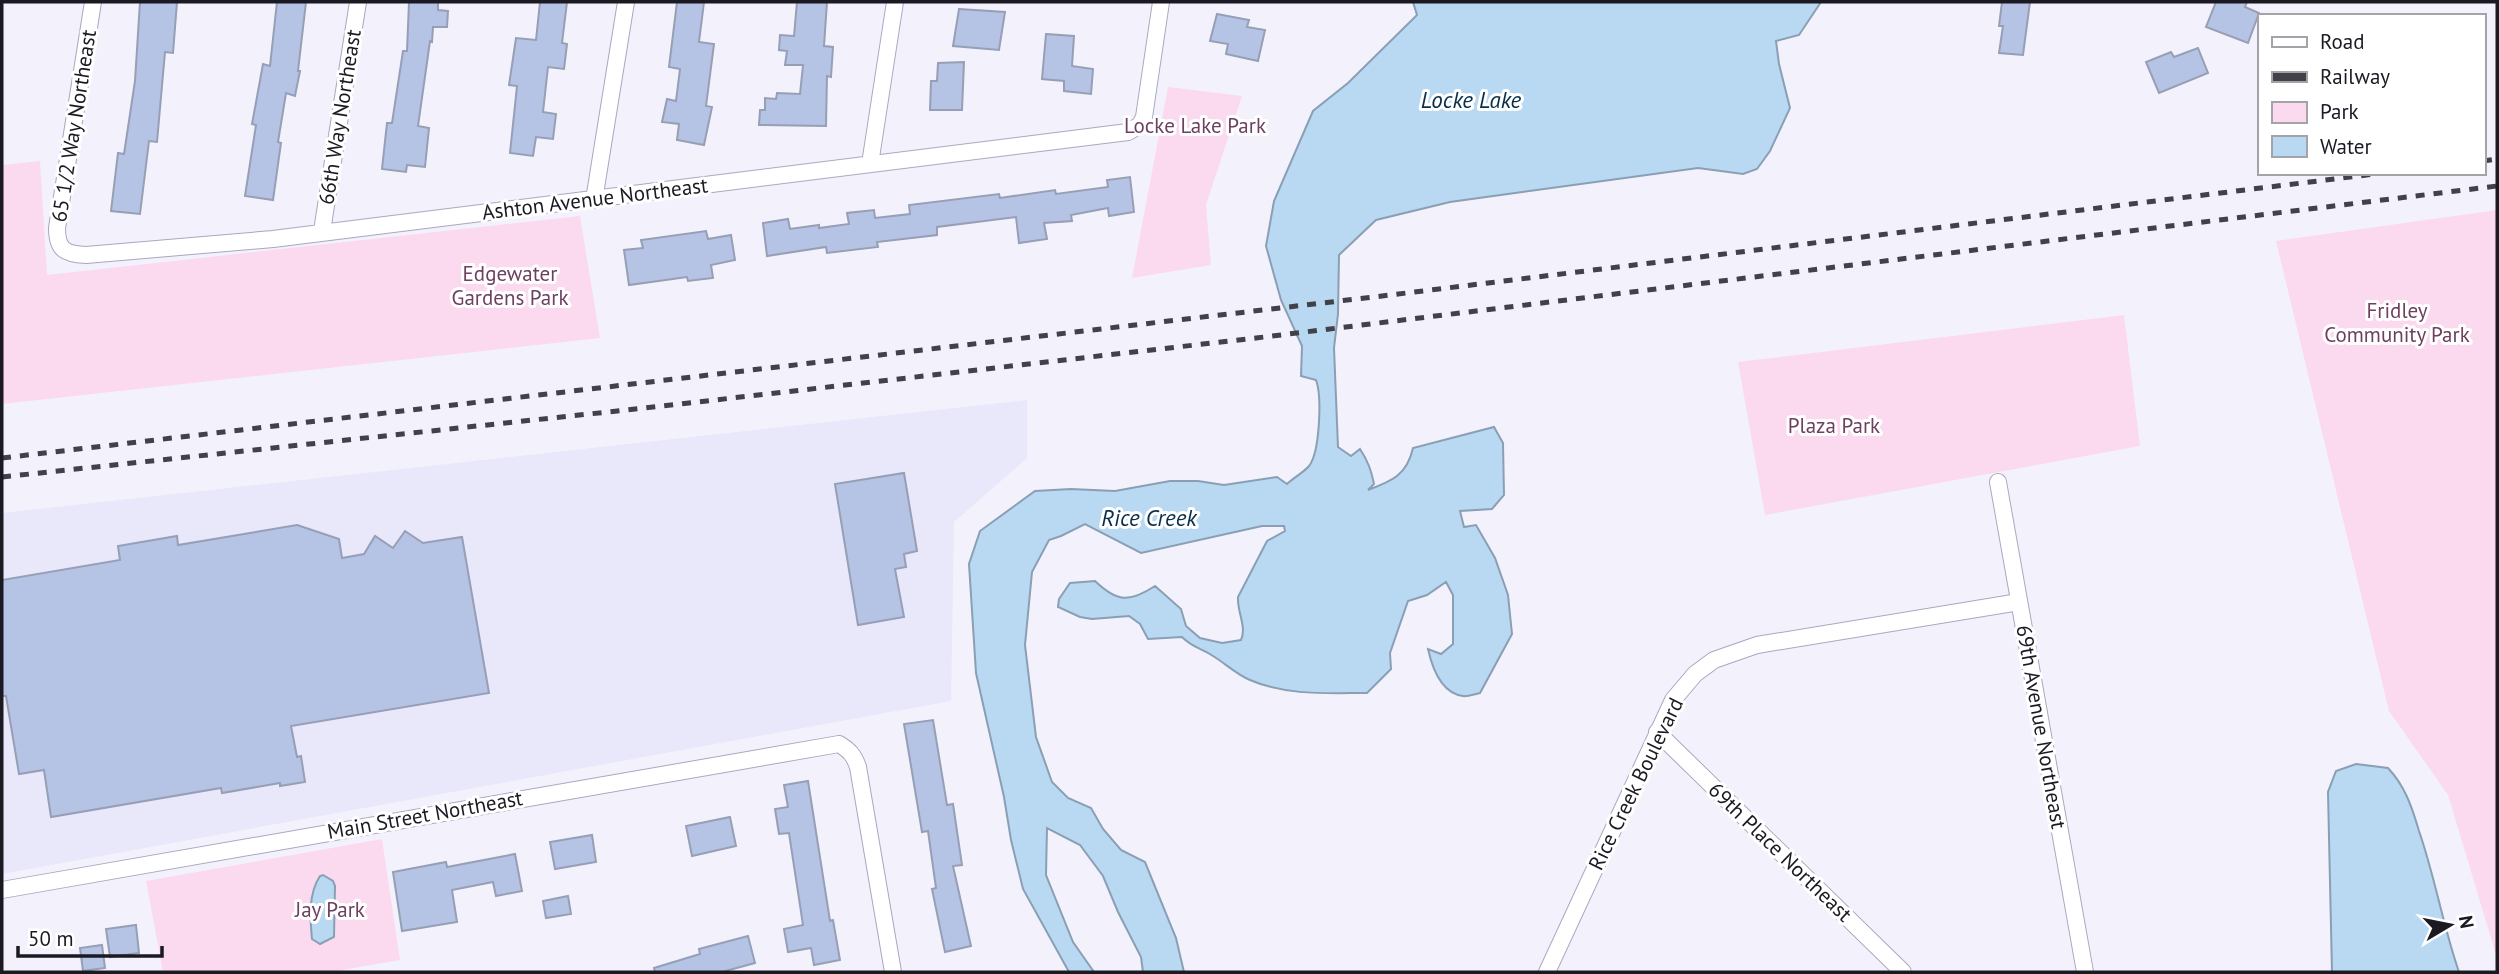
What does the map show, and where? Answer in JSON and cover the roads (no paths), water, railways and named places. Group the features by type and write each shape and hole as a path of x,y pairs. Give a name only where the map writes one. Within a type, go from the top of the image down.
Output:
{"street":[{"name":"65 1/2 Way Northeast","path":"63,249 57,240 57,228 93,2"},
{"name":"66th Way Northeast","path":"322,231 358,2"},
{"path":"594,200 626,2"},
{"path":"870,164 895,2"},
{"name":"Ashton Avenue Northeast","path":"63,249 71,254 86,255 273,239 1128,132 1139,125 1144,117 1161,2"},
{"name":"69th Avenue Northeast","path":"1998,482 2085,972"},
{"name":"Rice Creek Boulevard","path":"1547,972 1657,732 1673,700 1695,674 1714,660 1757,645 2019,602"},
{"name":"69th Place Northeast","path":"1657,732 1903,972"},
{"name":"Main Street Northeast","path":"2,890 839,744 854,757 858,766 893,972"}],"water":[{"name":"Locke Lake","path":"1413,2 1821,2 1799,35 1776,41 1790,108 1770,151 1757,169 1743,174 1698,168 1450,202 1376,220 1339,255 1338,314 1334,348 1338,447 1351,456 1360,449 1374,484 1368,490 1397,476 1407,465 1413,448 1494,427 1503,443 1504,495 1492,509 1460,511 1464,527 1476,525 1495,558 1508,595 1512,634 1480,693 1465,696 1449,690 1435,671 1430,656 1428,649 1441,654 1453,644 1453,595 1446,582 1427,595 1408,601 1390,653 1391,669 1367,693 1293,691 1245,678 1182,637 1148,639 1140,624 1129,616 1092,619 1080,617 1058,607 1059,599 1070,583 1095,581 1110,593 1124,598 1138,595 1155,586 1181,609 1186,626 1200,638 1222,643 1241,640 1243,630 1238,597 1267,541 1285,531 1284,526 1262,526 1141,553 1085,524 1049,540 1032,572 1025,645 1036,737 1052,782 1068,798 1091,808 1103,829 1121,850 1145,862 1176,938 1184,972 1143,972 1141,957 1103,876 1080,845 1047,828 1046,875 1073,942 1094,972 1069,972 1023,889 976,673 969,564 980,531 1035,491 1115,491 1170,481 1224,485 1277,477 1287,484 1309,466 1318,437 1318,388 1316,380 1301,376 1302,346 1281,300 1266,246 1274,201 1313,111 1348,83 1417,15"},
{"path":"2356,764 2388,768 2403,790 2425,848 2459,972 2332,972 2328,792 2336,771"},
{"path":"323,875 333,881 335,886 334,937 320,944 312,939 311,907 316,883"}],"railway":[{"path":"2485,161 2497,159"},
{"path":"2,458 1382,296 2367,175"},
{"path":"2,477 645,408 1256,338 2497,186"}],"park label":[{"name":"Locke Lake Park","path":"1195,126"},
{"name":"Edgewater Gardens Park","path":"510,286"},
{"name":"Fridley Community Park","path":"2397,323"},
{"name":"Plaza Park","path":"1834,426"},
{"name":"Jay Park","path":"330,910"}],"water label":[{"name":"Rice Creek","path":"1149,518"}]}
